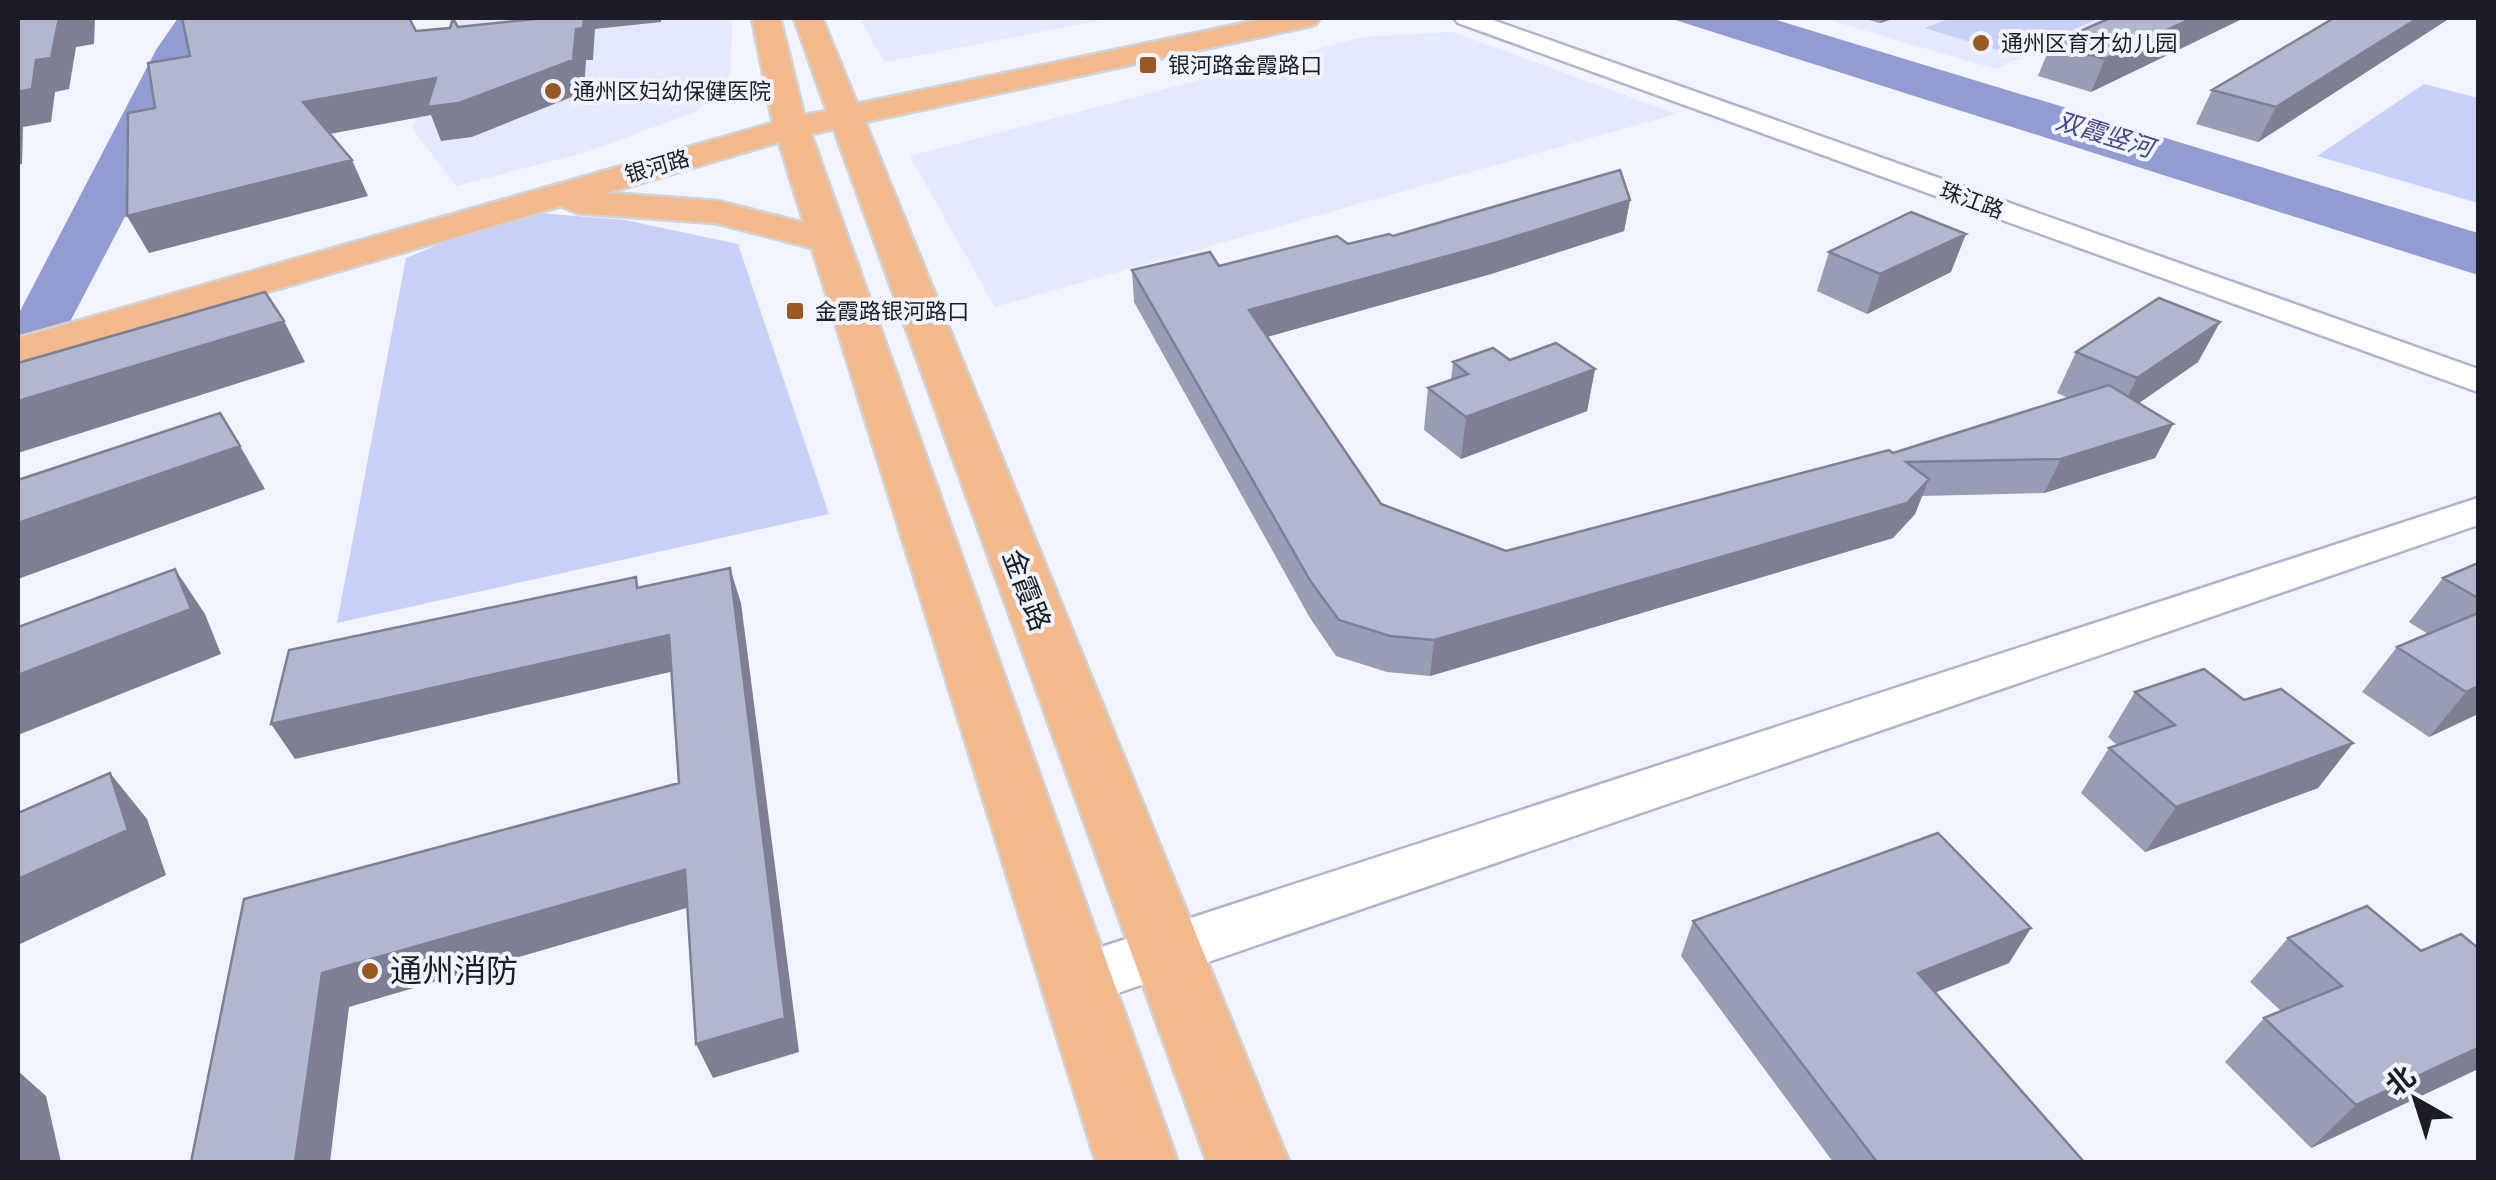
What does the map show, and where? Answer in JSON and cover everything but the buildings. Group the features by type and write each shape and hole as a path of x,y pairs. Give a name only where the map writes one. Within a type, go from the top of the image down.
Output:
{"main road":[{"name":"金霞路","path":"766,18 815,115 1166,951 1248,1162"},
{"name":"金霞路","path":"808,18 830,241 1137,1162"},
{"name":"银河路","path":"18,331 815,115 1244,18"},
{"name":"银河路","path":"18,352 544,199 815,115 1306,18"},
{"path":"544,199 716,212 830,241"}],"street":[{"name":"珠江路","path":"1466,18 2478,381"},
{"name":"珠江路","path":"1504,18 2478,360"},
{"path":"1077,980 2478,511"}],"shaded area":[{"path":"449,18 732,18 731,74 697,111 587,152 456,186 412,128 443,52"},
{"path":"859,18 1113,18 885,62"},
{"name":"通州区育才幼儿园","path":"1822,18 2113,18 1995,69"},
{"path":"1952,18 2100,18 2014,55 1924,28"},
{"path":"1453,32 1676,114 995,307 910,156 1363,37"},
{"path":"2424,84 2478,98 2478,203 2317,156"},
{"path":"539,213 625,220 738,244 829,514 337,623 406,258 485,225"}],"water":[{"path":"178,18 242,18 173,125 18,421 18,315 156,50"},
{"name":"双霞竖河","path":"1669,18 1770,18 2478,233 2478,275"}],"place":[{"name":"通州区育才幼儿园","path":"1981,43"},
{"name":"银河路金霞路口","path":"1148,65"},
{"name":"通州区妇幼保健医院","path":"553,91"},
{"name":"金霞路银河路口","path":"795,311"},
{"name":"通州消防","path":"370,971"}]}
